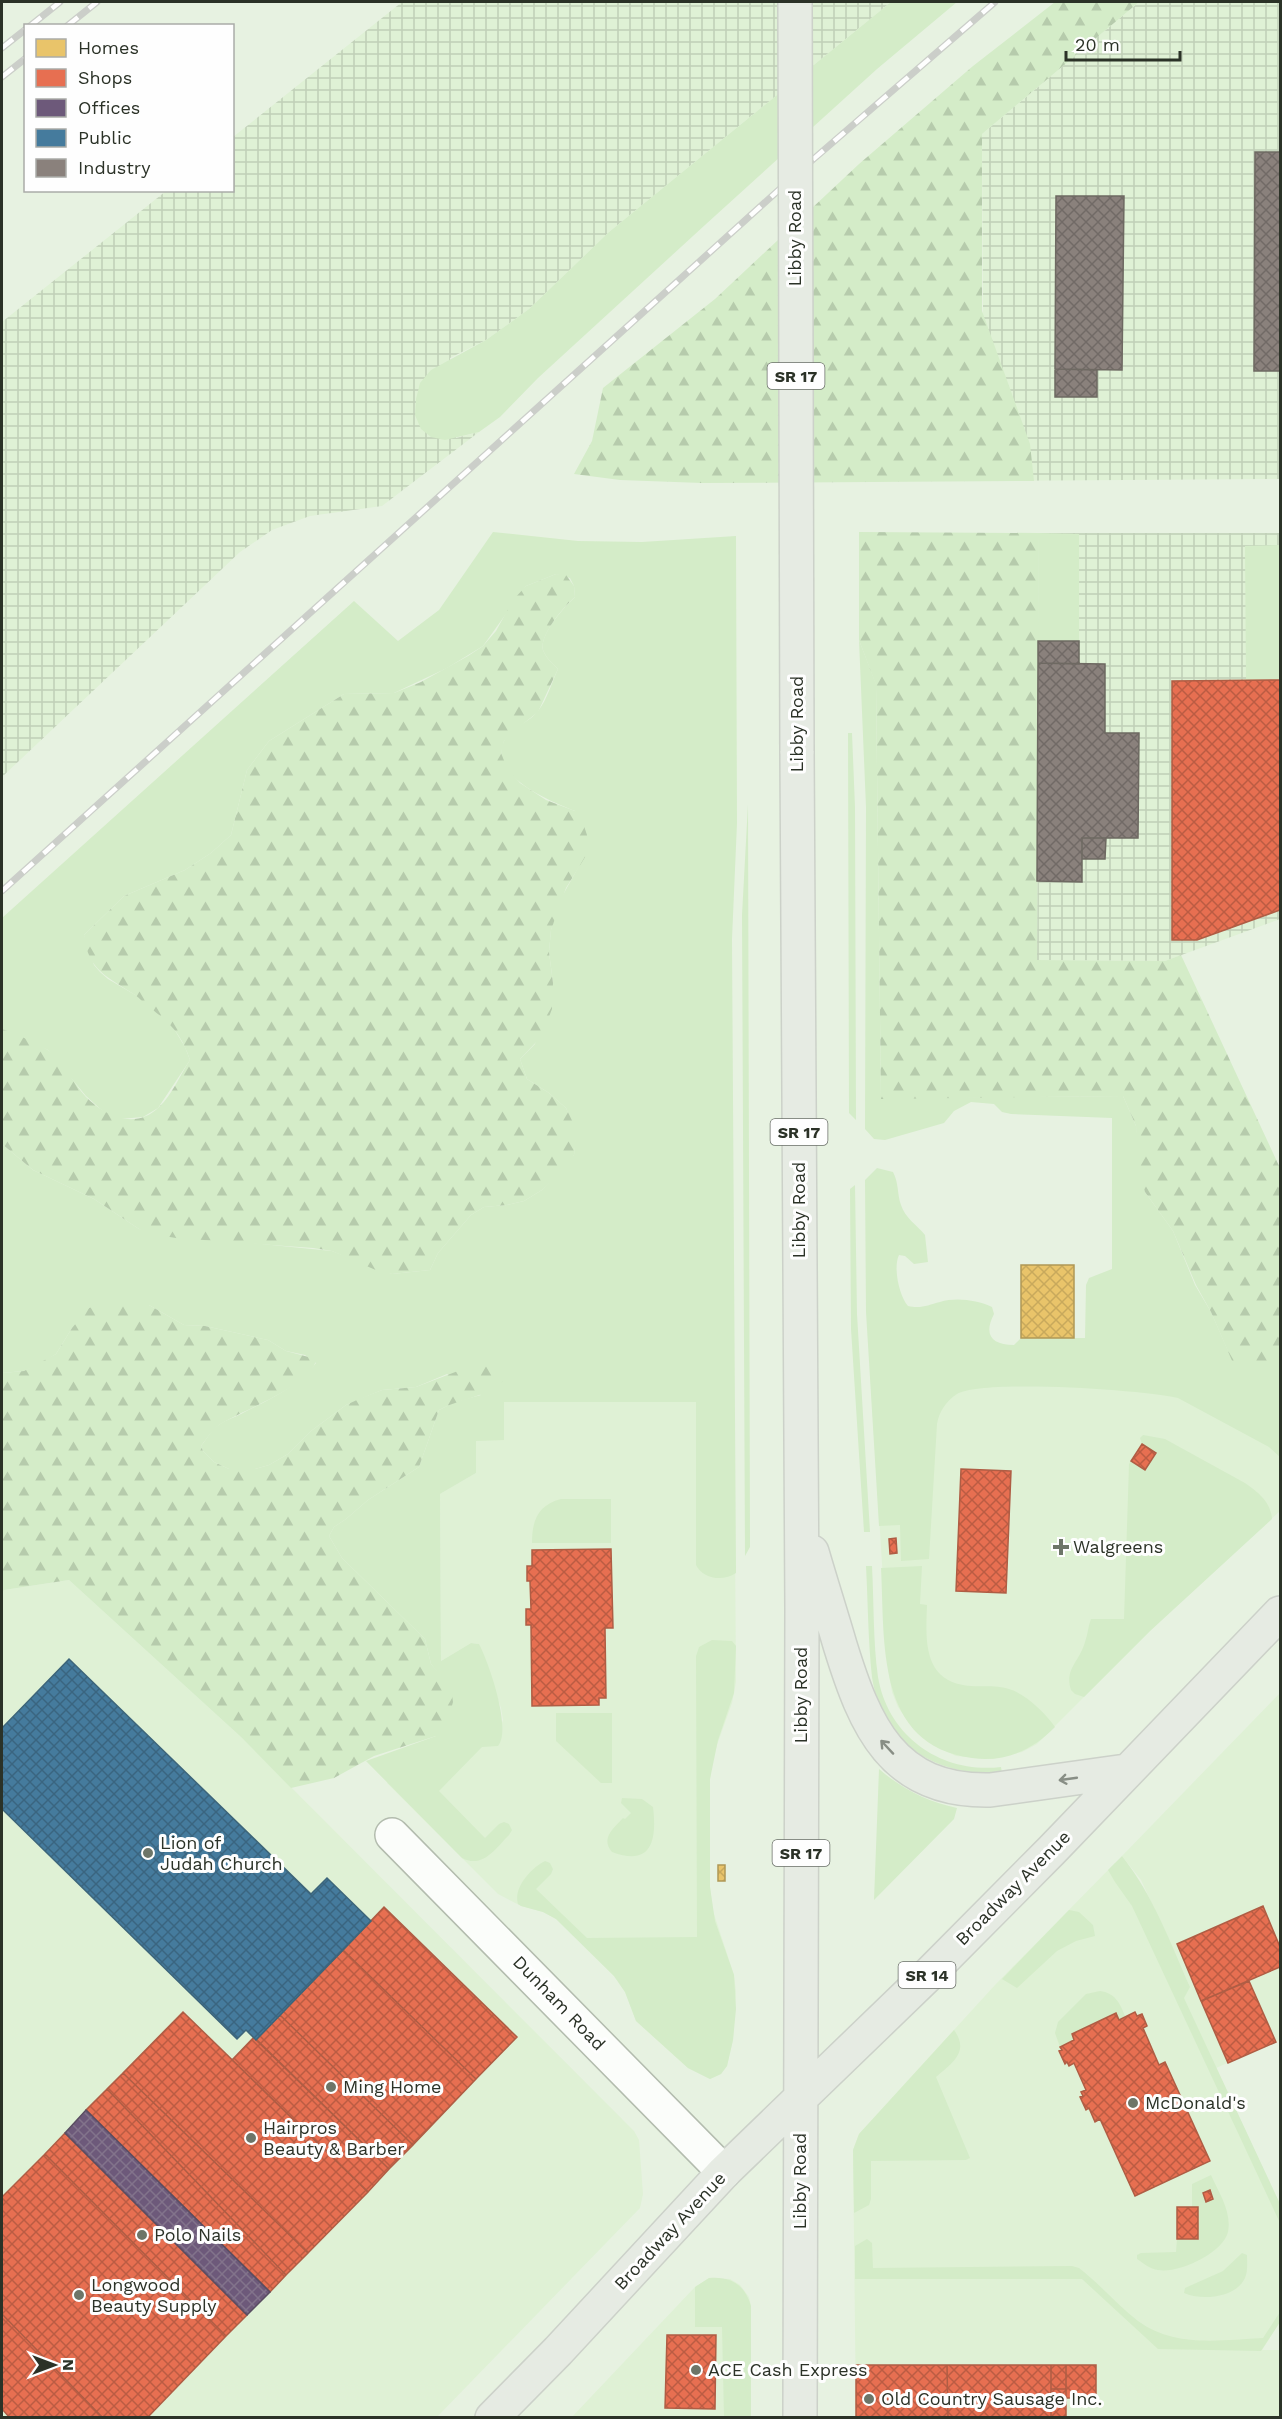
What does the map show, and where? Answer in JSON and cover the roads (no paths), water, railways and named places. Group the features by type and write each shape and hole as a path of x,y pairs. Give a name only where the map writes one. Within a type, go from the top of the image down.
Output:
{"main road":[{"name":"Libby Road","path":"795,2 802,1608 800,2418"},
{"path":"800,1513 848,1671 864,1715 881,1742 903,1763 941,1785 970,1790 999,1789 1126,1771"},
{"name":"Broadway Avenue","path":"492,2418 558,2351 724,2172 1052,1850 1281,1613"}],"street":[{"name":"Dunham Road","path":"392,1835 724,2172"}],"railway":[{"path":"32,24 60,2"},
{"path":"70,24 97,2"},
{"path":"2,891 802,169 995,2"},
{"path":"2,48 24,31"},
{"path":"2,77 24,60"}],"place":[{"name":"Walgreens","path":"1061,1547"},
{"name":"Lion of Judah Church","path":"148,1853"},
{"name":"Ming Home","path":"331,2087"},
{"name":"McDonald's","path":"1133,2103"},
{"name":"Hairpros Beauty & Barber","path":"251,2138"},
{"name":"Polo Nails","path":"142,2235"},
{"name":"Longwood Beauty Supply","path":"79,2295"},
{"name":"ACE Cash Express","path":"696,2370"},
{"name":"Old Country Sausage Inc.","path":"869,2399"}]}
